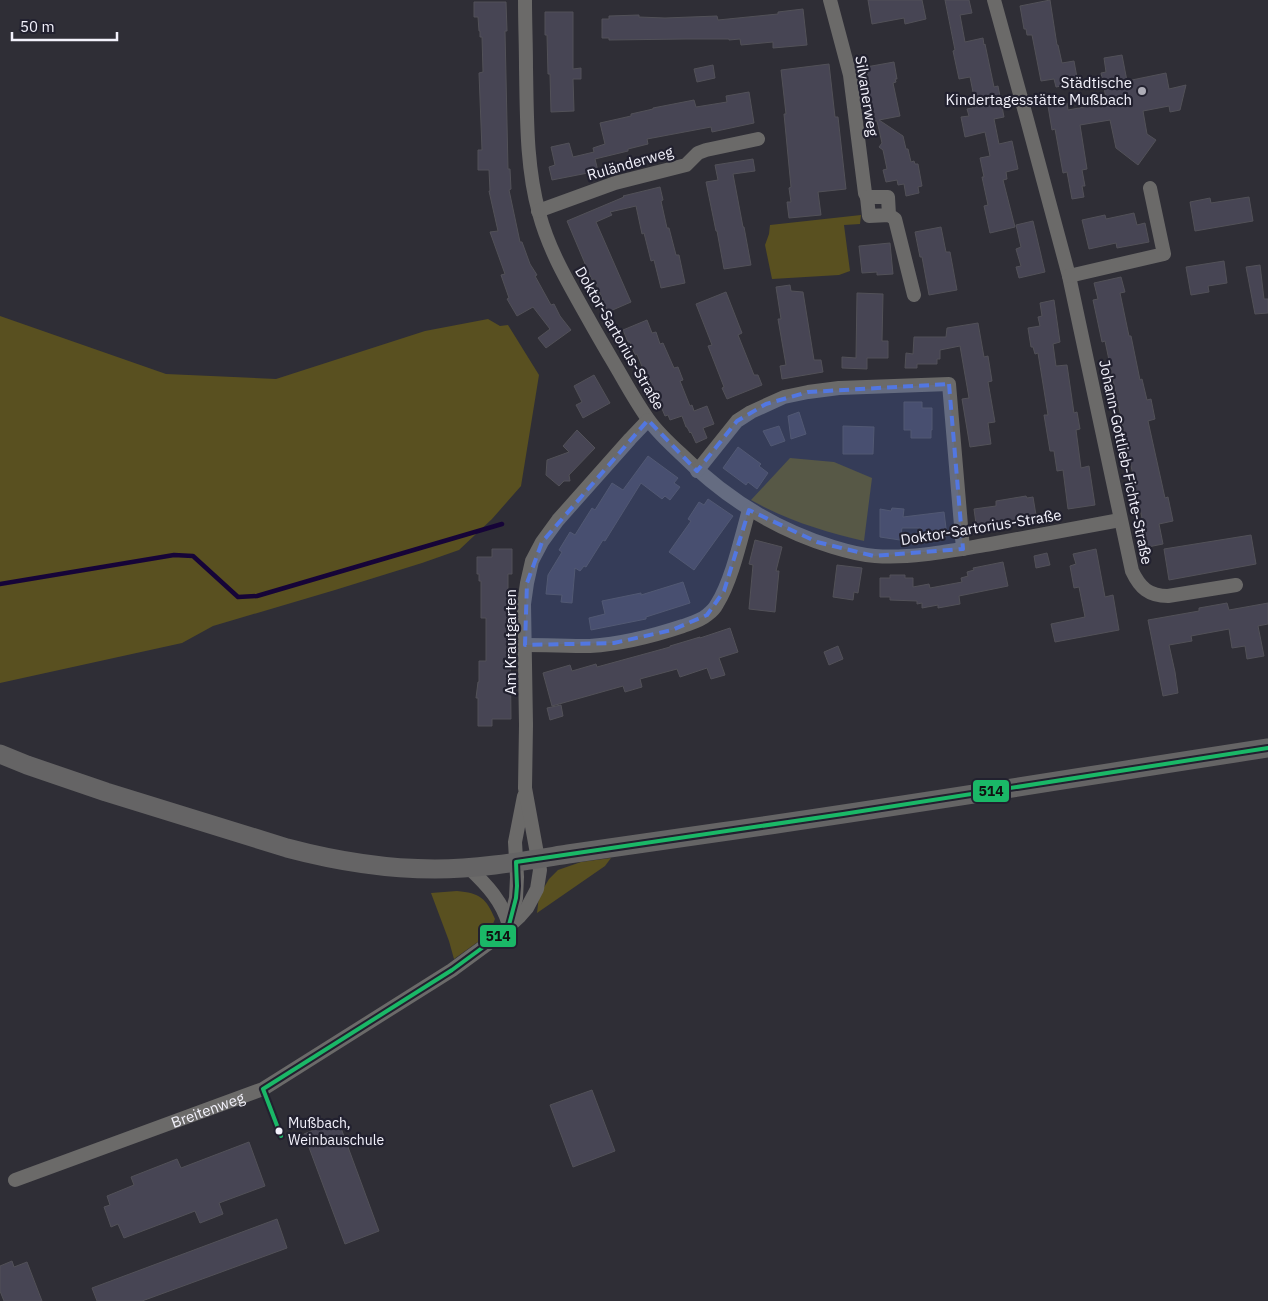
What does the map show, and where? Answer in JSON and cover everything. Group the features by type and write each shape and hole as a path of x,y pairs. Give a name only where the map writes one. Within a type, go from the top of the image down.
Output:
{"main road":[{"path":"0,754 106,792 265,842 315,855 357,863 398,868 432,869 468,868 539,859 1268,748"}],"street":[{"name":"Doktor-Sartorius-Straße","path":"526,0 526,114 528,146 538,211 544,230 558,264 648,420 697,471 749,510 785,529 817,542 874,556 926,554 964,549 1120,520"},
{"name":"Silvanerweg","path":"830,0 850,76 864,192 867,197 888,197 889,215 895,219 914,295"},
{"name":"Johann-Gottlieb-Fichte-Straße","path":"994,0 1068,276 1132,571 1140,584 1153,594 1168,596 1236,585"},
{"name":"Ruländerweg","path":"538,211 615,183 686,164 698,153 706,150 758,139"},
{"path":"1068,276 1164,254 1150,188"},
{"path":"697,471 737,422 751,412 784,397 839,388 949,384 964,549"},
{"name":"Am Krautgarten","path":"516,862 516,833 525,788 524,604 532,561 542,542 558,520 648,420"},
{"path":"525,645 591,646 614,643 643,638 697,622 717,604 724,591 749,510"},
{"name":"Am Krautgarten","path":"525,788 539,859"},
{"name":"Breitenweg","path":"15,1180 263,1088 452,970 497,938 520,916 534,897 539,880 539,859"},
{"path":"509,926 516,898 516,862"},
{"path":"468,868 495,895 509,926"}],"highlighted area":[{"path":"949,384 963,549 874,556 817,542 749,510 724,591 707,615 672,630 614,643 525,645 527,583 542,542 648,420 697,471 737,421 766,404 808,392"}],"shaded area":[{"path":"861,215 860,224 844,225 850,271 839,275 772,279 765,245 770,225"},
{"path":"0,316 166,374 276,379 425,331 488,319 500,326 508,325 539,375 521,486 492,519 459,550 335,590 213,626 182,643 0,683"},
{"path":"790,458 834,462 872,478 864,541 806,525 778,514 751,500"},
{"path":"611,858 605,866 537,913 539,896 549,879 558,870 581,862"},
{"path":"457,891 477,895 485,901 495,919 490,931 454,959 431,893"}],"building":[{"path":"868,0 922,0 926,19 905,24 904,18 872,24"},
{"path":"945,0 969,0 972,13 960,15 965,42 983,38 994,87 998,86 1004,117 994,119 999,144 1012,141 1018,169 1006,172 1007,179 1003,180 1015,227 990,233 984,206 988,205 980,158 990,156 985,132 965,137 961,117 969,116 967,109 976,107 970,77 959,79"},
{"path":"1050,0 1057,45 1062,63 1074,61 1078,83 1056,87 1054,79 1041,81 1032,35 1027,35 1026,29 1024,29 1020,6"},
{"path":"474,2 506,2 508,169 510,169 511,189 509,190 520,242 522,242 530,264 537,275 535,276 551,305 554,304 560,316 571,330 546,348 538,338 550,329 533,307 517,316 507,299 509,298 501,275 505,274 490,232 498,231 489,191 489,170 478,170 478,150 482,150 479,73 483,72 482,37 480,37 478,17 474,17"},
{"path":"803,9 807,45 773,48 773,42 741,45 740,39 609,40 609,38 602,38 602,19 609,19 609,16 639,15 639,17 665,18 717,16 718,20 778,14 778,12"},
{"path":"545,12 573,12 573,69 581,68 581,79 573,79 574,111 551,112"},
{"path":"1122,55 1127,81 1166,73 1169,89 1186,85 1180,110 1170,112 1169,106 1143,111 1147,134 1156,140 1138,165 1116,148 1110,120 1080,125 1087,169 1082,170 1085,186 1082,186 1084,197 1072,199 1067,172 1063,173 1055,129 1052,130 1048,106 1067,103 1068,110 1107,103 1101,73 1106,72 1104,58"},
{"path":"894,62 897,79 893,83 900,116 879,120 903,136 911,162 914,161 915,164 918,164 922,186 918,187 919,193 906,196 904,184 898,185 897,180 886,182 883,170 887,169 883,150 879,147 882,143 877,121 875,121 866,67"},
{"path":"829,64 835,117 838,117 846,189 818,192 821,215 789,218 787,202 791,202 789,188 791,187 781,70"},
{"path":"713,65 715,78 697,82 694,69"},
{"path":"749,92 754,123 712,132 711,127 647,139 648,144 595,159 598,171 552,180 549,167 555,165 551,147 569,143 573,157 594,152 593,148 605,144 600,123 631,116 631,114 653,108 694,100 696,107 727,102 726,96"},
{"path":"753,159 755,171 733,174 751,265 724,269 706,182 718,180 715,165"},
{"path":"660,187 667,228 669,228 676,255 679,255 685,283 661,288 654,260 651,261 644,233 642,234 636,206 610,212 612,215 596,222 631,302 608,312 567,221 623,196"},
{"path":"1249,197 1253,221 1195,231 1190,202 1210,198 1211,203"},
{"path":"1134,213 1137,225 1145,223 1149,242 1117,248 1116,243 1089,249 1082,220 1105,215 1106,219"},
{"path":"1033,221 1045,272 1019,278 1016,267 1021,266 1016,249 1021,247 1016,225"},
{"path":"941,227 946,252 950,252 957,290 929,295 915,232"},
{"path":"890,243 893,274 877,275 877,272 862,273 859,246"},
{"path":"1224,261 1227,283 1208,286 1209,292 1191,295 1186,267"},
{"path":"1260,265 1264,299 1268,299 1268,313 1255,314 1246,267"},
{"path":"1121,277 1125,292 1120,293 1129,336 1131,336 1140,380 1142,379 1147,400 1151,399 1155,419 1148,421 1165,498 1168,497 1173,521 1159,524 1163,544 1148,547 1105,341 1102,342 1093,300 1098,299 1094,283"},
{"path":"790,285 791,291 803,292 814,360 821,360 823,372 782,379 780,366 786,365 778,319 781,319 776,287"},
{"path":"726,292 742,333 738,335 754,375 758,375 762,385 727,399 708,346 712,345 696,304"},
{"path":"857,293 883,294 882,341 888,341 888,358 867,358 867,369 842,368 842,357 856,358"},
{"path":"1054,300 1060,342 1053,344 1056,366 1067,365 1074,413 1077,412 1080,429 1076,430 1081,468 1089,466 1095,505 1068,509 1063,470 1057,471 1054,451 1050,451 1044,415 1048,415 1038,353 1035,354 1033,347 1031,347 1028,328 1040,326 1038,317 1042,316 1040,303"},
{"path":"647,320 652,333 656,332 660,344 663,343 674,368 678,367 683,380 680,381 690,406 692,405 694,411 707,406 714,424 703,428 707,438 696,443 691,432 686,427 682,416 670,420 668,415 665,416 649,378 647,379 637,354 635,355 623,330"},
{"path":"978,323 984,357 988,356 992,381 988,382 995,422 988,423 991,444 970,447 962,399 969,398 960,346 940,350 940,359 937,359 937,364 917,364 917,368 905,368 906,353 913,354 914,337 946,337 947,328"},
{"path":"594,375 610,403 583,418 576,405 582,402 574,386"},
{"path":"904,402 922,402 922,408 932,408 931,438 911,438 911,430 904,430"},
{"path":"799,412 806,434 791,439 788,416"},
{"path":"779,426 785,441 771,446 763,431"},
{"path":"843,426 874,427 873,454 843,454"},
{"path":"577,430 595,448 569,475 570,481 564,481 559,486 546,475 547,460 569,452 563,446"},
{"path":"738,447 761,464 759,466 768,473 757,489 748,482 746,485 723,468"},
{"path":"648,456 678,478 674,483 680,487 670,500 665,496 662,499 641,483 605,541 603,540 586,567 584,566 580,571 575,568 572,603 561,602 562,595 546,594 548,575 562,552 559,550 570,532 575,535 592,508 595,510 612,483 623,490"},
{"path":"1026,496 1027,498 1033,497 1037,521 977,531 974,509 996,506 996,501"},
{"path":"708,499 733,516 694,570 669,552 691,521 688,519 699,502 704,505"},
{"path":"892,508 904,509 903,517 944,512 947,536 922,539 921,528 902,528 900,540 880,537 880,509 891,511"},
{"path":"1251,535 1256,564 1169,580 1164,549"},
{"path":"755,540 782,547 776,571 779,571 775,612 749,609 753,565 749,564"},
{"path":"492,549 512,549 512,574 508,574 511,719 492,719 492,726 478,726 478,698 476,698 479,682 479,661 486,661 486,618 481,618 481,581 479,581 479,574 477,574 477,557 492,557"},
{"path":"1096,549 1105,597 1113,595 1119,630 1055,642 1051,624 1085,617 1079,587 1074,588 1070,566 1076,564 1073,554"},
{"path":"1047,553 1050,565 1036,568 1034,556"},
{"path":"1003,562 1008,586 959,596 960,604 938,608 938,605 922,608 922,603 917,604 917,601 890,600 890,597 880,597 880,578 890,578 890,575 905,575 905,578 913,578 913,587 929,584 930,588 962,582 961,578 968,576 967,572 974,570 973,568"},
{"path":"837,565 862,568 858,593 854,592 853,600 833,597"},
{"path":"683,582 690,603 646,617 646,619 591,630 589,618 605,614 602,601 641,593 641,595"},
{"path":"1227,603 1229,610 1268,603 1268,624 1258,626 1264,656 1247,659 1245,646 1232,648 1229,629 1191,636 1192,641 1169,645 1178,693 1163,696 1148,620 1199,611 1199,608"},
{"path":"730,628 738,652 719,658 725,675 711,679 707,668 680,677 677,669 640,679 642,687 625,692 623,686 552,706 543,673 570,665 572,671 596,664 597,667"},
{"path":"838,646 843,659 829,665 824,652"},
{"path":"561,705 563,716 550,720 547,708"},
{"path":"592,1090 615,1151 573,1167 550,1105"},
{"path":"338,1120 379,1231 345,1244 304,1134"},
{"path":"249,1142 265,1186 219,1203 223,1214 200,1223 195,1211 124,1238 118,1224 111,1227 104,1207 110,1205 107,1196 134,1185 131,1177 177,1159 181,1168"},
{"path":"277,1219 287,1248 142,1301 97,1301 92,1288"},
{"path":"12,1261 14,1267 27,1262 42,1301 4,1301 0,1291 0,1266"}],"waterway":[{"path":"0,584 174,555 193,556 238,597 257,596 502,524"}],"transit line":[{"name":"514","path":"263,1089 452,970 497,937 509,925 516,898 516,862 843,814 1268,748"},
{"name":"514","path":"263,1089 281,1136"}],"place":[{"name":"Städtische Kindertagesstätte Mußbach","path":"1142,91"},
{"name":"Mußbach, Weinbauschule","path":"279,1131"}]}
